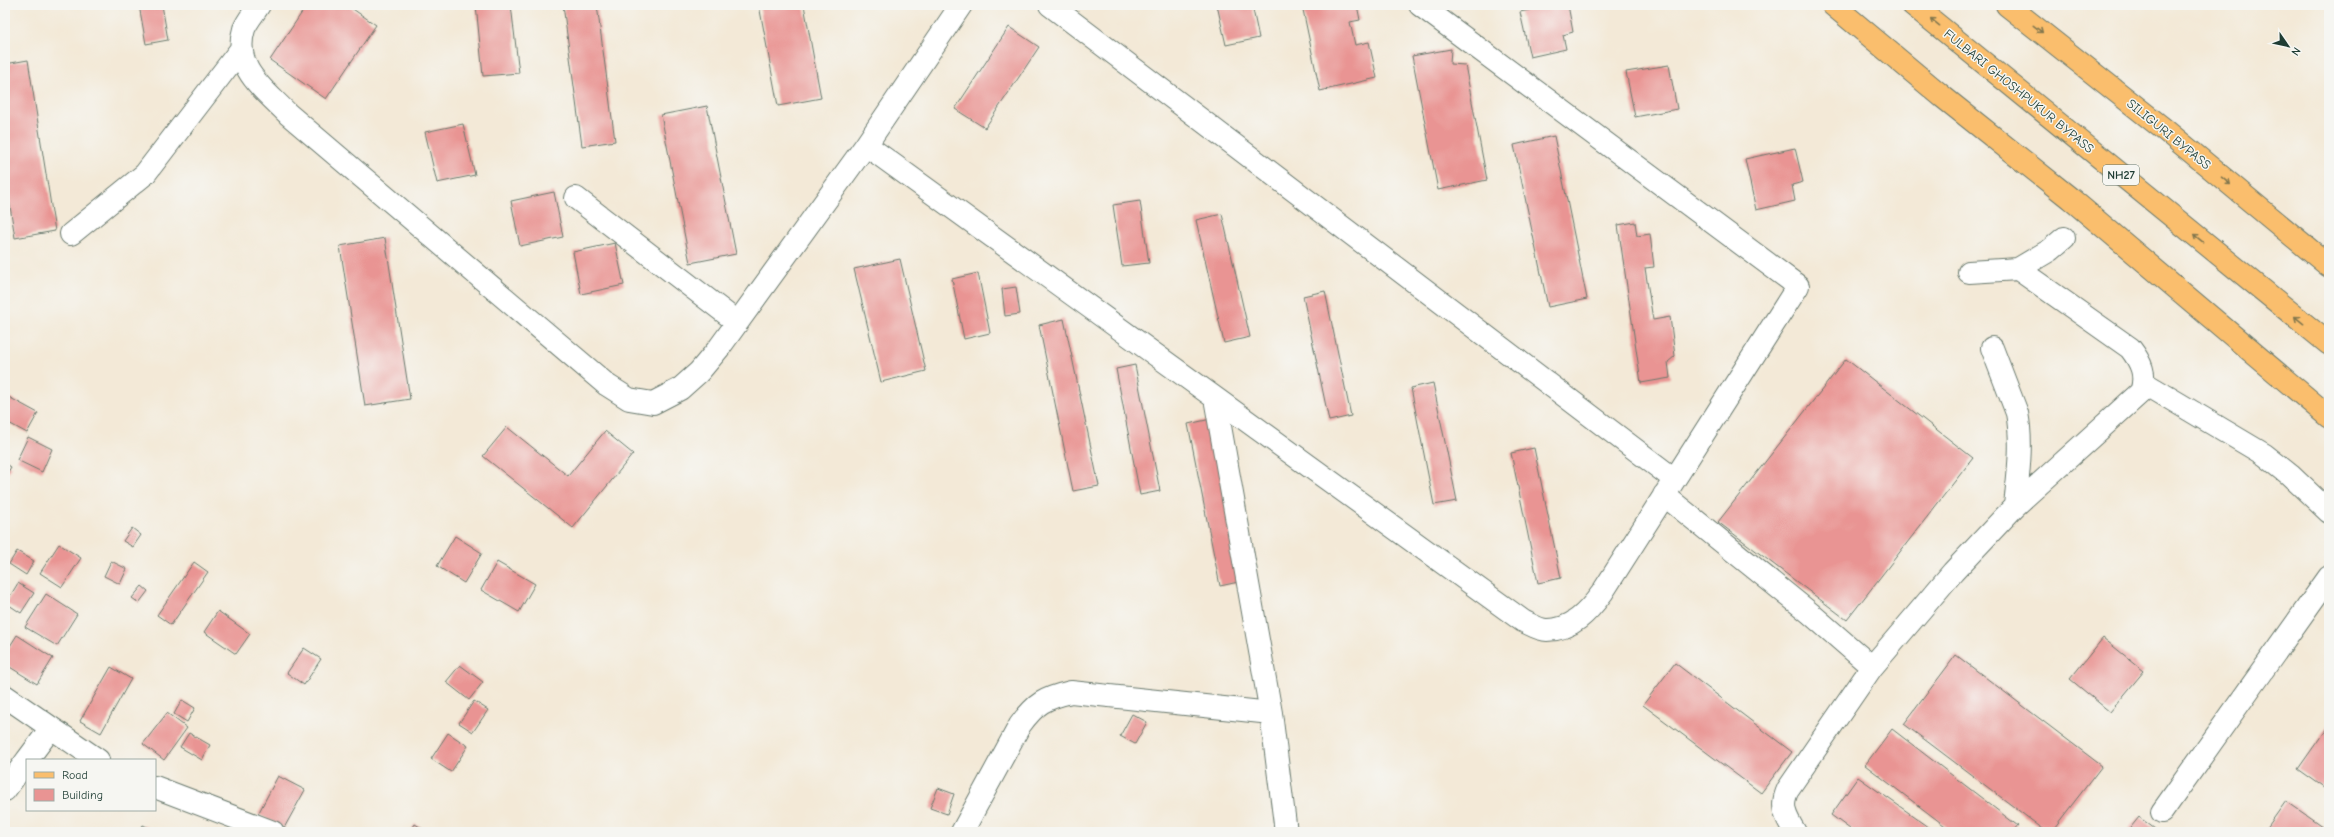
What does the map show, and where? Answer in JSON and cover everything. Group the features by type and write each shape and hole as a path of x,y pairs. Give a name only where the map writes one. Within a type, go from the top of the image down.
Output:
{"main road":[{"path":"1833,5 1943,97 2071,199 2329,417"},
{"name":"FULBARI GHOSHPUKUR BYPASS","path":"1913,5 2329,344"},
{"name":"SILIGURI BYPASS","path":"2007,5 2165,130 2329,266"}],"street":[{"path":"259,5 245,28 241,49 247,71 288,114 607,385 629,399 653,403 680,389 699,372 866,145 961,5"},
{"path":"1050,5 1669,487 1872,667"},
{"path":"866,145 1523,621 1546,630 1568,627 1590,610 1798,286 1420,5"},
{"path":"71,234 145,174 241,49"},
{"path":"576,198 737,322"},
{"path":"1969,272 2018,269 2045,253 2064,238"},
{"path":"1795,832 1786,819 1783,808 1784,799 1788,789 1872,667 1953,572 2015,506 2132,402 2141,392 2144,383 2139,360 2130,348 2018,269"},
{"path":"1992,348 2017,413 2019,425 2020,444 2015,506"},
{"path":"2144,383 2266,455 2290,475 2329,512"},
{"path":"1215,398 1271,713 1286,832"},
{"path":"2162,812 2329,577"},
{"path":"962,832 1020,725 1031,710 1042,700 1071,692 1271,713"},
{"path":"5,696 97,759"},
{"path":"28,759 51,728"},
{"path":"5,790 26,761"},
{"path":"156,787 273,832"}],"building":[{"path":"139,5 162,5 168,40 146,44"},
{"path":"307,5 347,5 376,25 326,99 270,60"},
{"path":"476,5 511,5 519,73 483,76"},
{"path":"563,5 597,5 615,141 582,146"},
{"path":"759,5 804,5 821,98 778,106"},
{"path":"1217,5 1252,5 1259,38 1226,45"},
{"path":"1302,5 1357,5 1360,20 1350,22 1355,45 1369,42 1377,78 1320,91"},
{"path":"1552,5 1568,5 1573,32 1563,35 1566,49 1530,57 1520,12"},
{"path":"1009,27 1039,47 985,128 955,109"},
{"path":"1451,49 1450,64 1465,65 1487,180 1438,190 1412,56"},
{"path":"28,60 55,231 15,238 5,174 5,64"},
{"path":"1669,65 1677,109 1635,117 1626,72"},
{"path":"707,106 736,254 690,263 661,115"},
{"path":"463,124 475,175 437,183 425,132"},
{"path":"1554,136 1587,299 1548,307 1514,145"},
{"path":"1795,148 1803,182 1792,185 1795,201 1756,210 1745,159"},
{"path":"554,192 563,237 520,246 511,201"},
{"path":"1140,201 1149,263 1122,266 1113,205"},
{"path":"1222,214 1250,337 1224,343 1196,220"},
{"path":"1635,222 1637,236 1650,234 1654,267 1645,268 1653,320 1670,317 1675,356 1668,362 1670,378 1641,383 1618,225"},
{"path":"385,238 410,399 365,406 340,246"},
{"path":"615,243 624,285 581,294 573,252"},
{"path":"900,259 926,371 881,382 854,269"},
{"path":"978,273 990,333 964,339 952,279"},
{"path":"1016,287 1020,314 1005,316 1002,289"},
{"path":"1325,291 1351,416 1329,421 1303,296"},
{"path":"1064,319 1099,486 1073,491 1039,325"},
{"path":"1846,359 1973,458 1847,620 1718,522"},
{"path":"1135,365 1160,491 1140,495 1116,369"},
{"path":"1433,383 1457,501 1434,505 1411,388"},
{"path":"5,395 38,413 27,433 5,421"},
{"path":"1211,419 1243,581 1220,586 1188,424"},
{"path":"507,427 568,476 605,431 633,454 573,528 483,456"},
{"path":"28,437 52,449 42,472 17,460"},
{"path":"1534,448 1561,578 1538,583 1511,453"},
{"path":"5,463 11,467 5,477"},
{"path":"132,528 141,535 133,547 123,541"},
{"path":"455,536 482,553 464,583 437,566"},
{"path":"59,544 81,558 62,587 40,573"},
{"path":"17,551 34,561 26,575 9,564"},
{"path":"111,561 127,569 120,584 104,576"},
{"path":"194,562 208,572 171,625 157,615"},
{"path":"497,562 535,584 519,612 481,590"},
{"path":"18,583 34,593 21,613 6,603"},
{"path":"142,586 148,591 139,603 132,598"},
{"path":"46,594 77,614 57,646 25,627"},
{"path":"218,611 250,634 236,654 204,632"},
{"path":"17,635 53,658 37,684 5,664 5,654"},
{"path":"2103,638 2144,671 2110,712 2070,679"},
{"path":"304,648 321,659 304,685 287,673"},
{"path":"1956,655 2102,766 2051,832 2047,832 1904,724"},
{"path":"1675,663 1792,752 1761,793 1643,705"},
{"path":"460,665 483,682 469,700 446,682"},
{"path":"111,667 131,679 101,733 80,721"},
{"path":"182,700 195,708 187,722 174,714"},
{"path":"474,701 488,710 473,732 459,723"},
{"path":"167,713 187,728 164,760 143,744"},
{"path":"1132,714 1147,722 1135,744 1120,736"},
{"path":"2329,725 2329,791 2298,769"},
{"path":"1892,729 2018,826 2013,832 1953,832 1865,765"},
{"path":"189,733 210,745 202,760 180,747"},
{"path":"448,733 468,746 451,772 431,759"},
{"path":"278,776 305,790 284,828 258,814"},
{"path":"1858,777 1936,832 1854,832 1831,815"},
{"path":"938,788 954,794 947,814 930,808"},
{"path":"2286,801 2329,831 2329,832 2264,832"},
{"path":"2139,817 2155,829 2152,832 2127,832"},
{"path":"415,824 428,832 410,832"},
{"path":"143,825 151,829 150,832 139,832"}]}
